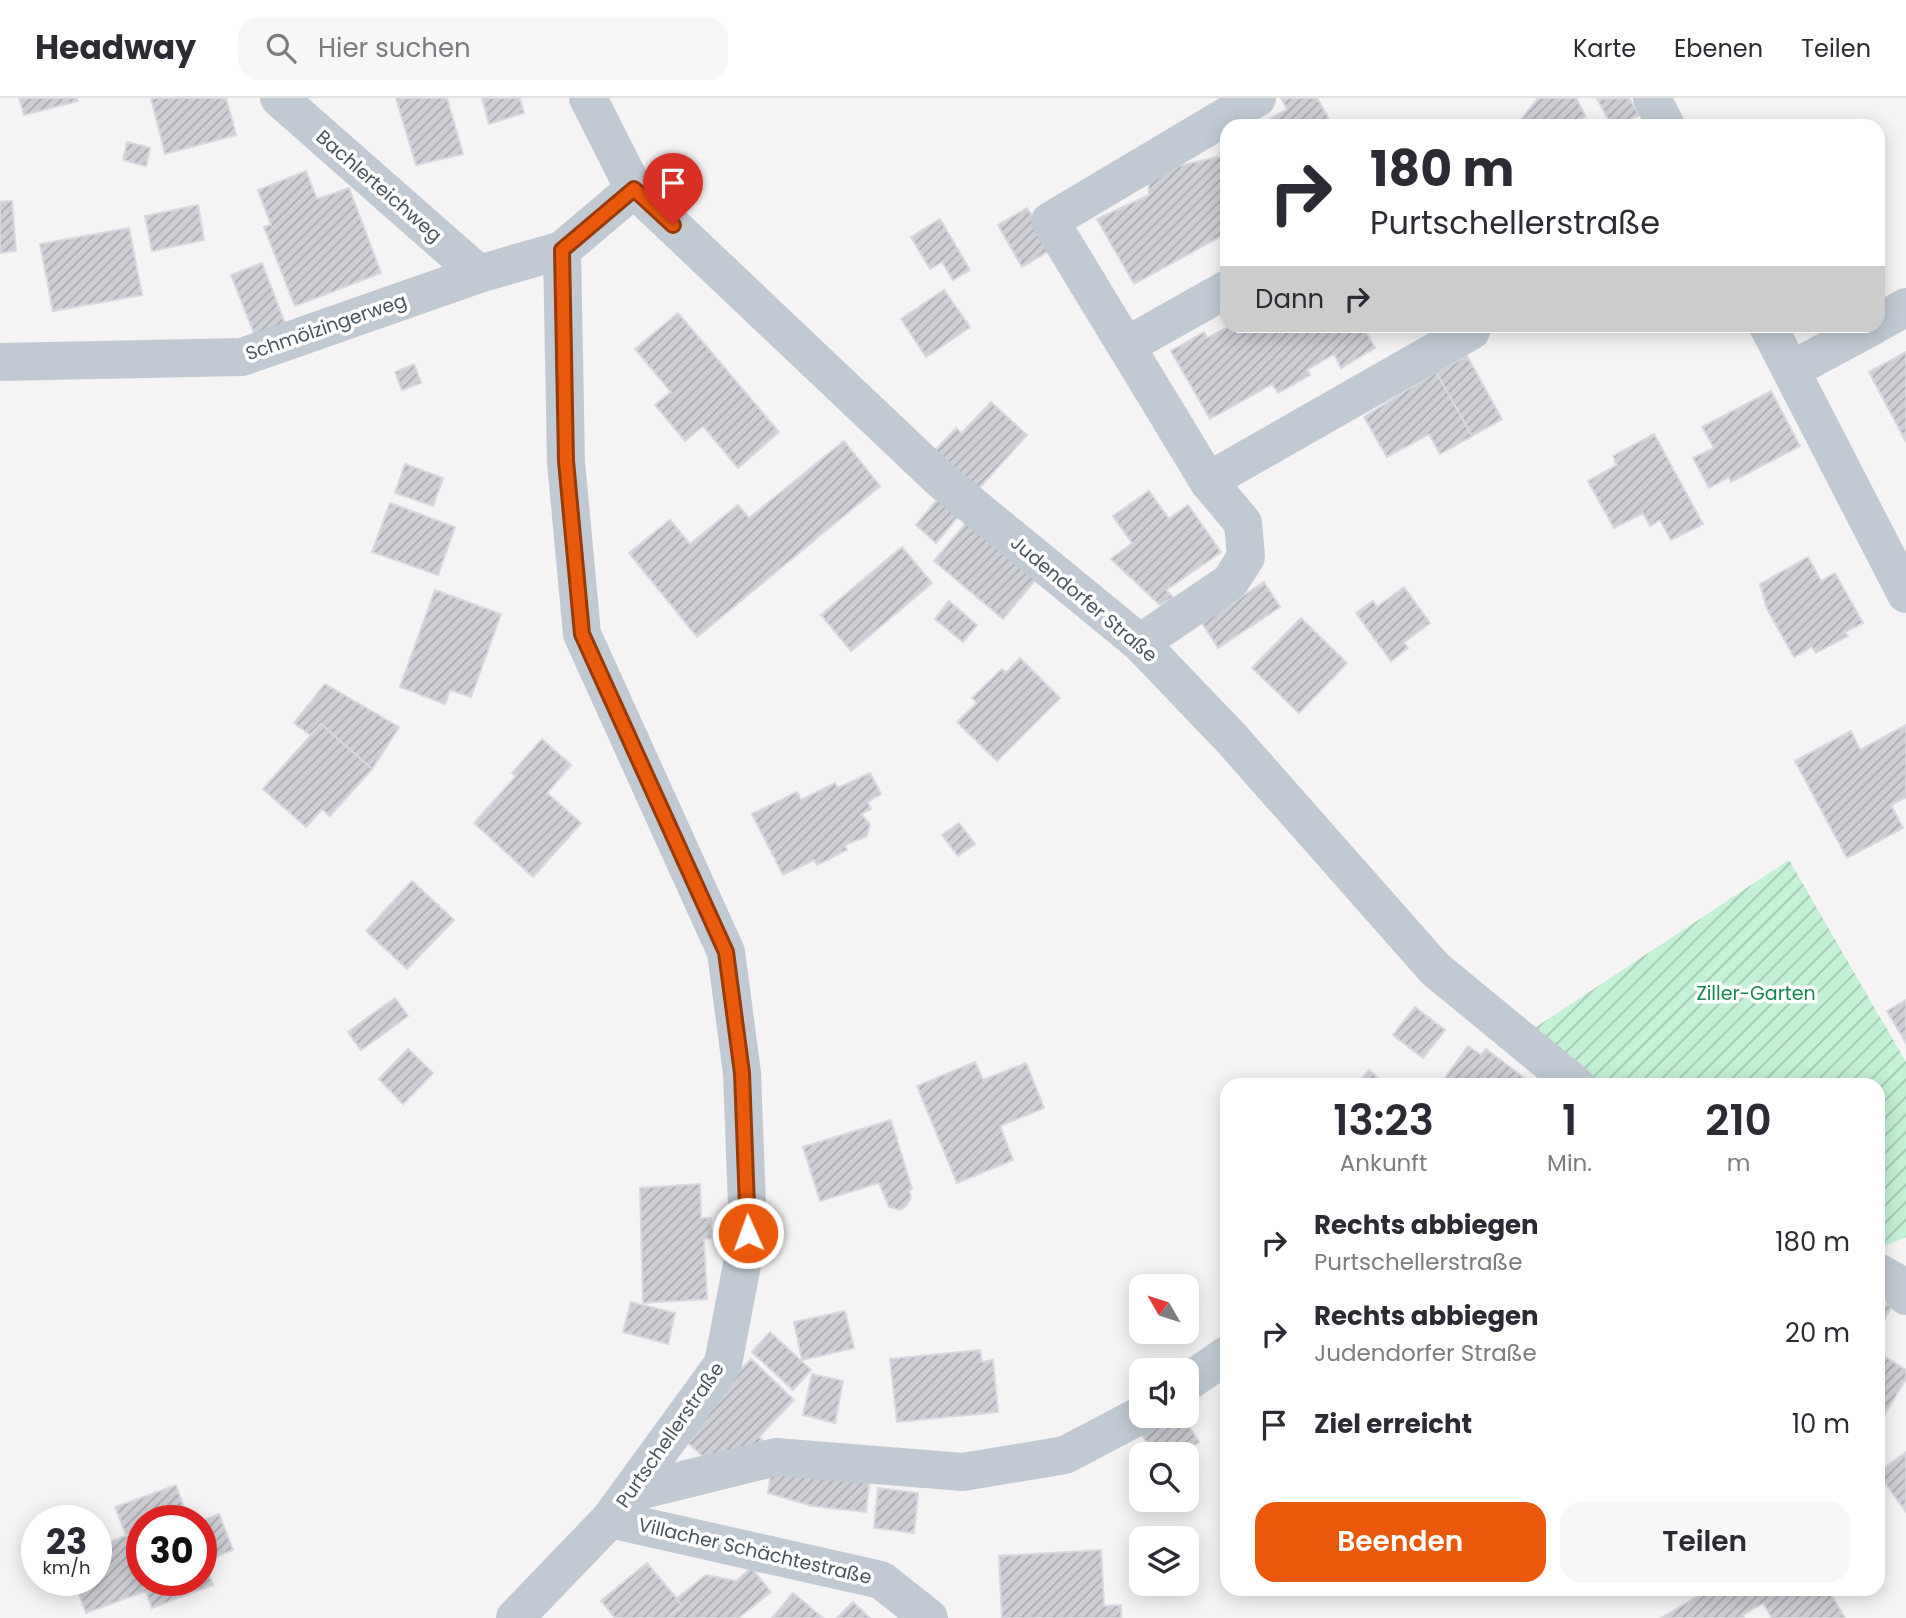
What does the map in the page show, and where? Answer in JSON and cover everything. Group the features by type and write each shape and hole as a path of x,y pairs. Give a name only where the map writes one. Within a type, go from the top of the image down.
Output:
{"street":[{"name":"Bachlerteichweg","path":"279,98 479,274"},
{"name":"Judendorfer Straße","path":"588,98 634,189 941,480 1139,643 1231,738 1435,969 1567,1078"},
{"path":"1222,119 1257,98"},
{"path":"1651,98 1662,119"},
{"path":"1139,643 1230,582 1246,557 1243,523 1208,481 1050,221 1220,120"},
{"path":"562,250 634,189"},
{"name":"Schmölzingerweg","path":"0,362 242,357 479,274 562,250"},
{"name":"Purtschellerstraße","path":"515,1618 620,1506 723,1364 748,1233 742,1073 726,952 582,634 566,461 562,250"},
{"path":"1126,346 1220,293"},
{"path":"1885,319 1906,307"},
{"path":"1208,481 1467,333"},
{"path":"1772,333 1906,594"},
{"path":"1791,370 1860,333"},
{"path":"1199,1374 1220,1360"},
{"name":"Villacher Schächtestraße","path":"620,1506 775,1457 963,1472 1065,1455 1129,1421"},
{"name":"Villacher Schächtestraße","path":"620,1506 881,1580 929,1618"}],"green space":[{"name":"Ziller-Garten","path":"1789,860 1906,1062 1906,1237 1885,1246 1885,1078 1567,1078 1518,1039"}],"building":[{"path":"19,98 77,98 78,101 24,115"},
{"path":"151,98 226,98 236,135 165,154"},
{"path":"396,98 447,98 463,154 416,165"},
{"path":"482,98 520,98 524,113 489,124"},
{"path":"1281,98 1317,98 1329,119 1269,119 1287,109"},
{"path":"1538,98 1576,98 1586,117 1582,119 1522,119"},
{"path":"1629,98 1639,115 1631,119 1608,119 1597,99"},
{"path":"127,142 150,148 146,166 123,160"},
{"path":"1220,156 1220,237 1134,284 1097,219 1149,195 1148,173"},
{"path":"306,171 317,199 349,188 381,273 295,306 264,227 271,225 258,190"},
{"path":"12,201 16,251 0,253 0,202"},
{"path":"198,205 204,240 152,251 145,216"},
{"path":"1027,208 1052,249 1022,267 998,225"},
{"path":"940,219 970,270 953,280 942,262 930,269 911,237"},
{"path":"129,228 142,295 53,311 40,244"},
{"path":"262,263 286,326 256,338 231,275"},
{"path":"944,290 970,327 926,357 901,319"},
{"path":"678,313 779,432 738,468 703,426 685,441 655,405 671,392 635,349"},
{"path":"1220,331 1367,333 1375,348 1341,368 1334,354 1307,370 1310,375 1278,393 1272,384 1210,419 1171,351 1204,332 1207,338"},
{"path":"1906,352 1906,442 1869,372"},
{"path":"1467,356 1502,419 1472,436 1436,372"},
{"path":"414,364 421,383 402,390 395,372"},
{"path":"1436,372 1472,436 1440,454 1429,434 1387,457 1364,417"},
{"path":"1771,391 1800,446 1731,482 1729,477 1709,488 1693,458 1714,448 1702,427"},
{"path":"991,402 1027,435 973,495 930,456 956,428 962,433"},
{"path":"1654,434 1703,524 1671,540 1660,520 1650,526 1643,513 1614,528 1588,481 1617,465 1613,456"},
{"path":"844,441 880,486 697,637 629,553 670,520 690,544 738,505 749,518"},
{"path":"405,464 443,478 433,506 395,493"},
{"path":"1149,491 1169,519 1188,505 1221,552 1166,590 1173,597 1160,605 1111,559 1132,543 1113,516"},
{"path":"941,495 962,512 936,543 916,525"},
{"path":"390,503 455,527 438,575 372,552"},
{"path":"974,514 1043,571 1003,619 934,561"},
{"path":"902,547 932,583 851,651 821,615"},
{"path":"1808,557 1821,581 1835,573 1863,623 1845,632 1848,636 1816,653 1812,647 1794,657 1767,609 1760,584"},
{"path":"1264,582 1280,607 1218,648 1202,623"},
{"path":"1404,587 1430,623 1404,642 1408,648 1391,661 1356,613 1373,601 1377,607"},
{"path":"435,590 501,614 471,697 450,690 445,704 400,687"},
{"path":"949,601 977,625 963,642 935,619"},
{"path":"1301,618 1347,663 1299,713 1252,668"},
{"path":"1020,658 1060,698 997,761 957,722 977,703 972,698 1002,669 1006,673"},
{"path":"325,684 399,727 372,769 321,724 310,735 294,723"},
{"path":"321,724 372,769 330,816 322,809 306,827 263,789"},
{"path":"1906,725 1906,797 1891,805 1903,828 1847,858 1795,761 1851,731 1860,750"},
{"path":"542,739 571,765 547,793 581,823 533,877 474,823 516,776 512,773"},
{"path":"870,773 881,794 868,802 871,809 861,814 870,824 867,836 845,845 847,850 817,865 814,860 783,875 752,814 797,792 801,800 835,783 838,788"},
{"path":"959,823 975,844 958,856 942,835"},
{"path":"412,881 454,920 407,969 366,931"},
{"path":"395,998 408,1016 361,1050 348,1032"},
{"path":"1906,1000 1906,1043 1887,1011"},
{"path":"1415,1007 1445,1030 1423,1058 1393,1035"},
{"path":"1468,1046 1481,1055 1486,1049 1525,1078 1445,1078"},
{"path":"408,1049 433,1073 403,1104 379,1079"},
{"path":"975,1062 983,1080 1026,1063 1044,1108 1000,1126 1013,1160 957,1183 917,1086"},
{"path":"1369,1070 1378,1078 1363,1078"},
{"path":"891,1120 912,1189 909,1190 911,1198 906,1206 900,1210 889,1207 879,1183 820,1201 803,1147"},
{"path":"700,1184 701,1218 711,1218 711,1238 704,1239 707,1299 643,1303 640,1188"},
{"path":"631,1302 675,1313 668,1344 623,1332"},
{"path":"1885,1302 1892,1307 1885,1318"},
{"path":"845,1311 854,1348 802,1360 794,1322"},
{"path":"770,1332 811,1370 793,1390 752,1352"},
{"path":"980,1350 982,1362 993,1360 998,1412 897,1422 890,1359"},
{"path":"1885,1356 1906,1370 1906,1379 1885,1414"},
{"path":"751,1359 794,1400 759,1437 773,1450 712,1465 679,1435"},
{"path":"812,1374 843,1381 835,1423 803,1415"},
{"path":"1153,1428 1190,1428 1199,1442 1147,1442 1142,1435"},
{"path":"1906,1452 1906,1512 1885,1483 1885,1468"},
{"path":"772,1463 870,1474 866,1512 812,1506 768,1493"},
{"path":"176,1485 183,1505 126,1505 126,1535 115,1507"},
{"path":"878,1488 918,1493 914,1533 874,1528"},
{"path":"219,1514 233,1550 217,1556"},
{"path":"126,1536 126,1596 132,1596 86,1613 80,1596 112,1596 112,1541"},
{"path":"1101,1550 1104,1606 1121,1605 1121,1618 1002,1618 999,1556"},
{"path":"647,1563 682,1605 667,1618 615,1618 601,1601"},
{"path":"751,1568 771,1592 738,1618 667,1618 682,1605 676,1599 706,1575 736,1581"},
{"path":"793,1593 823,1618 772,1618"},
{"path":"148,1596 184,1596 152,1608"},
{"path":"1698,1596 1832,1596 1845,1618 1772,1618 1763,1603 1743,1615 1744,1618 1661,1618"},
{"path":"853,1602 870,1618 837,1618"}],"route":[{"path":"673,225 634,189 562,250 566,461 582,634 726,952 742,1073 748,1233"}]}
